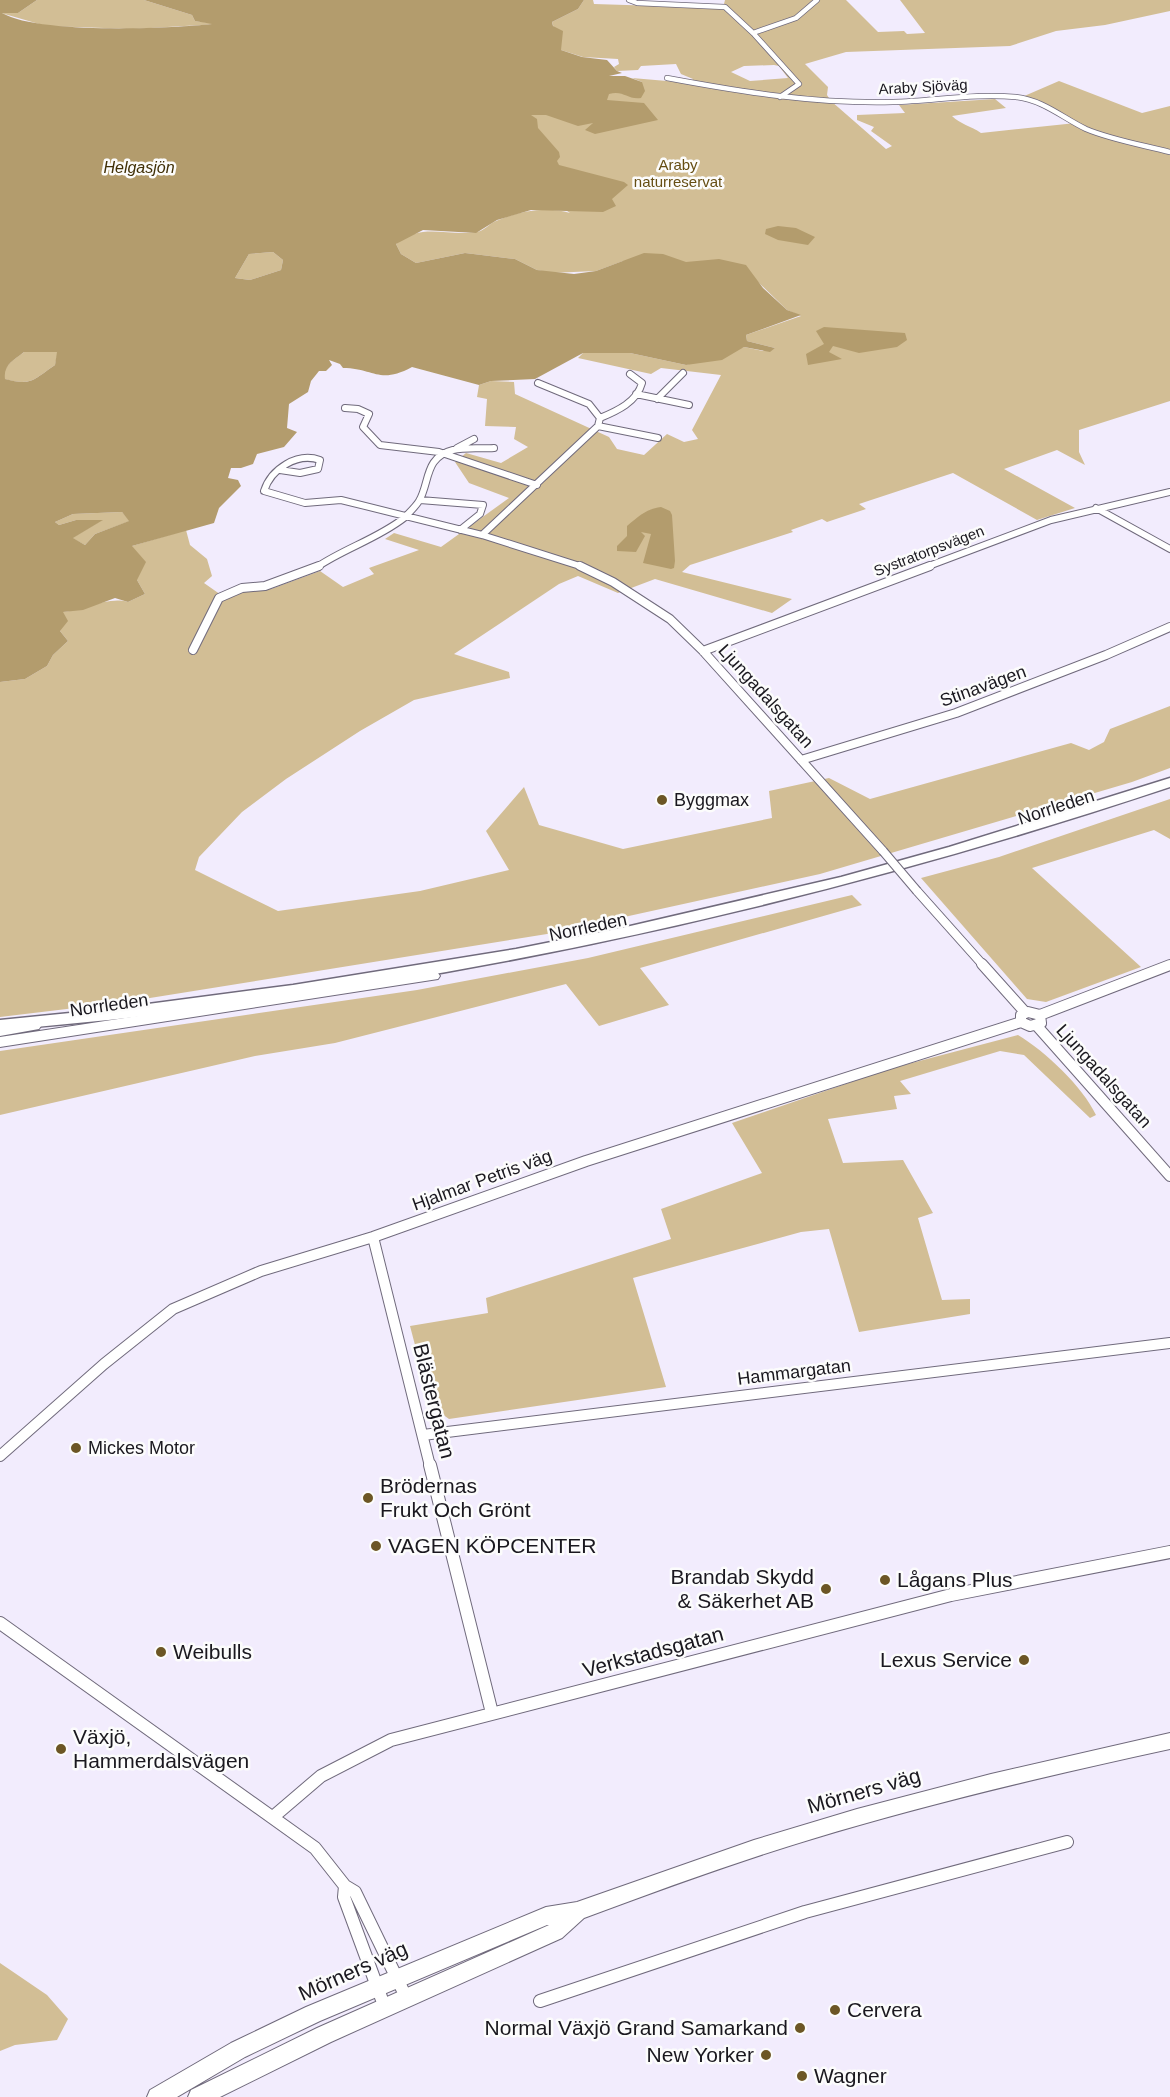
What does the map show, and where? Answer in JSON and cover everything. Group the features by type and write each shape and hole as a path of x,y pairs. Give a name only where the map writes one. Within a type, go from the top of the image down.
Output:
{"highway":[{"name":"Norrleden","path":"67,1021 429,969 522,953 705,915 860,878 966,848 1170,782"},
{"name":"Norrleden","path":"433,976 610,943 777,906 972,854 1170,789"},
{"path":"0,1025 67,1021"}],"main road":[{"name":"Norrleden","path":"0,1042 433,976"},
{"name":"Norrleden","path":"0,1031 67,1021"},
{"name":"Mörners väg","path":"157,2097 238,2050 377,1986 546,1916 577,1911 751,1851 892,1807 1067,1763 1170,1741"},
{"name":"Mörners väg","path":"198,2097 385,2008 555,1932 577,1911"}],"street":[{"path":"629,0 637,3 721,3 753,33 799,84 782,96"},
{"path":"753,33 796,18 817,0"},
{"name":"Araby Sjöväg","path":"667,78 782,96 885,102 982,96 1018,97 1043,104 1087,129 1170,152"},
{"path":"657,399 683,373"},
{"path":"600,418 620,409 643,385 637,377 630,374"},
{"path":"538,383 589,404 600,418"},
{"path":"636,394 689,405"},
{"path":"345,408 358,409 369,414 363,427 380,445 445,454 537,485"},
{"path":"482,535 598,426 600,418"},
{"path":"598,426 658,438"},
{"path":"193,650 200,634 213,618 219,598 242,588 265,585 314,569 342,550 378,536 405,516 420,500 429,469 445,454 474,439"},
{"path":"452,450 494,448"},
{"path":"315,457 320,460 318,468 313,472 280,470 296,459 315,457"},
{"name":"Ljungadalsgatan","path":"280,470 265,486 264,491 272,495 315,504 341,500 482,535 580,566 613,582 670,619 703,651 884,851 1023,1017"},
{"name":"Systratorpsvägen","path":"703,651 1029,528 1096,508 1170,492"},
{"path":"420,500 444,500 460,505 474,502 483,505 480,514 460,530"},
{"path":"1096,508 1170,549"},
{"name":"Stinavägen","path":"801,760 956,713 1106,655 1170,627"},
{"path":"1023,1017 1040,1015 1170,964"},
{"path":"1023,1017 1037,1026 1042,1021 1040,1015"},
{"name":"Hjalmar Petris väg","path":"0,1456 104,1364 173,1309 261,1270 373,1237 586,1161 1023,1017"},
{"name":"Ljungadalsgatan","path":"1037,1026 1170,1176"},
{"name":"Blästergatan","path":"373,1237 492,1713"},
{"name":"Hammargatan","path":"423,1435 1170,1343"},
{"name":"Verkstadsgatan","path":"273,1817 321,1776 365,1751 391,1740 951,1595 1170,1552"},
{"path":"0,1623 315,1848 345,1886 356,1892 407,1999"},
{"path":"540,2001 805,1912 1067,1842"},
{"path":"345,1886 344,1897 385,2008"}],"green space":[{"path":"37,0 144,0 192,15 195,21 219,24 133,29 46,26 1,13 18,13"},
{"name":"Araby naturreservat","path":"584,0 593,0 594,4 723,8 725,0 846,0 878,32 904,31 907,34 925,33 900,0 1170,0 1170,11 1105,25 1056,31 1010,46 846,52 805,64 828,87 827,95 831,101 886,149 892,146 871,131 874,127 857,120 857,115 905,113 899,105 995,99 1006,108 952,116 981,133 1076,123 1042,102 1022,97 1059,81 1142,113 1170,106 1170,401 1079,430 1079,452 1085,465 1057,450 1004,469 1075,508 1037,520 953,473 859,504 866,509 827,522 822,519 791,530 793,532 690,565 682,572 792,599 772,613 655,579 618,593 578,576 559,584 454,654 509,672 510,678 414,700 360,731 286,779 242,812 199,857 195,870 278,911 420,891 509,870 486,831 524,787 539,825 623,849 772,818 769,791 829,778 870,799 1071,743 1089,750 1104,742 1110,729 1170,706 1170,768 1132,782 820,874 547,934 125,1002 0,1017 0,682 25,679 47,666 53,655 68,641 60,631 63,612 104,602 128,602 145,594 137,580 132,546 186,530 190,545 207,559 212,576 204,583 224,597 245,590 271,589 320,571 343,587 374,574 369,568 419,550 385,539 394,533 441,547 509,498 469,483 455,462 466,453 501,463 528,447 514,439 516,427 485,426 487,399 477,397 479,385 491,381 514,382 515,394 609,437 617,449 644,455 667,434 684,442 698,439 692,430 721,375 661,368 651,374 578,358 583,353 630,353 686,365 744,347 763,351 775,348 747,341 746,335 801,316 787,310 758,282 712,265 623,261 596,271 551,273 537,270 515,259 465,253 416,263 401,254 396,244 415,234 477,232 493,222 523,212 552,210 570,213 435,119 455,100 642,82 632,78 690,83 693,79 681,74 676,64 641,66 638,70 617,71 614,67 619,64 618,59 583,57 561,50 552,22 578,9","holes":["744,66 779,66 788,78 750,81 731,72"]},
{"path":"273,252 283,260 281,270 250,280 235,278 249,254"},
{"path":"24,352 58,352 55,365 37,378 27,382 4,379 7,366"},
{"path":"122,512 130,521 95,534 85,545 72,538 102,520 76,520 59,525 55,522 73,514"},
{"path":"1170,799 1170,839 1154,830 1032,868 1141,967 1046,1002 1027,999 921,878 999,857"},
{"path":"852,895 862,905 640,968 669,1005 599,1026 566,984 335,1043 255,1056 0,1115 0,1051 417,990 588,958"},
{"path":"1018,1035 1040,1050 1062,1070 1082,1093 1096,1115 1090,1118 1024,1055 1000,1051 900,1081 911,1094 894,1096 897,1109 828,1119 843,1163 903,1160 933,1213 918,1218 942,1300 970,1299 970,1314 859,1332 829,1229 801,1232 633,1278 666,1387 449,1419 431,1406 410,1326 488,1313 486,1298 671,1239 661,1209 762,1173 732,1123 889,1069"},
{"path":"0,1963 47,1995 68,2019 57,2040 15,2045 0,2051"}],"water":[{"name":"Helgasjön","path":"0,0 37,0 18,13 2,13 20,20 72,27 135,28 212,24 195,21 192,15 144,0 584,0 578,9 552,22 553,26 563,31 561,50 582,57 607,60 622,73 609,76 625,76 642,82 645,91 641,98 614,93 609,94 607,100 644,103 658,120 595,134 585,130 593,123 578,126 546,115 531,115 537,119 538,128 559,152 560,157 557,161 559,165 628,185 612,199 616,206 603,212 531,210 497,220 476,233 423,230 396,244 401,254 416,263 465,253 515,259 537,270 574,274 596,271 644,253 663,254 686,262 719,259 746,265 763,288 787,310 801,315 746,335 747,341 775,348 770,352 744,347 722,360 686,365 630,353 583,353 535,379 491,381 479,385 412,367 392,375 384,375 343,368 340,364 329,360 332,365 326,371 319,371 311,381 308,392 289,404 287,428 297,432 284,447 257,454 253,464 231,468 228,478 238,480 241,486 219,508 214,523 132,546 146,562 137,580 145,594 128,602 115,598 83,610 63,612 68,621 60,631 68,641 53,655 47,666 25,679 0,682","holes":["273,252 283,260 281,270 250,280 235,278 249,254","24,352 57,352 55,365 27,382 5,379 7,366","122,512 129,521 95,534 85,545 73,538 103,520 76,520 59,525 55,522 73,514"]},
{"path":"778,226 796,228 815,237 808,245 778,240 765,234 766,229"},
{"path":"824,327 905,333 907,340 897,347 859,353 833,346 829,352 842,359 808,365 806,354 824,344 816,331"},
{"path":"661,507 670,511 672,515 675,561 674,568 671,569 643,563 651,534 641,532 645,536 636,552 617,551 617,546 627,536 627,526 647,511"}],"place":[{"name":"Byggmax","path":"662,800"},
{"name":"Mickes Motor","path":"76,1448"},
{"name":"Brödernas Frukt Och Grönt","path":"368,1498"},
{"name":"VAGEN KÖPCENTER","path":"376,1546"},
{"name":"Lågans Plus","path":"885,1580"},
{"name":"Brandab Skydd & Säkerhet AB","path":"826,1589"},
{"name":"Weibulls","path":"161,1652"},
{"name":"Lexus Service","path":"1024,1660"},
{"name":"Växjö, Hammerdalsvägen","path":"61,1749"},
{"name":"Cervera","path":"835,2010"},
{"name":"Normal Växjö Grand Samarkand","path":"800,2028"},
{"name":"New Yorker","path":"766,2055"},
{"name":"Wagner","path":"802,2076"}]}
